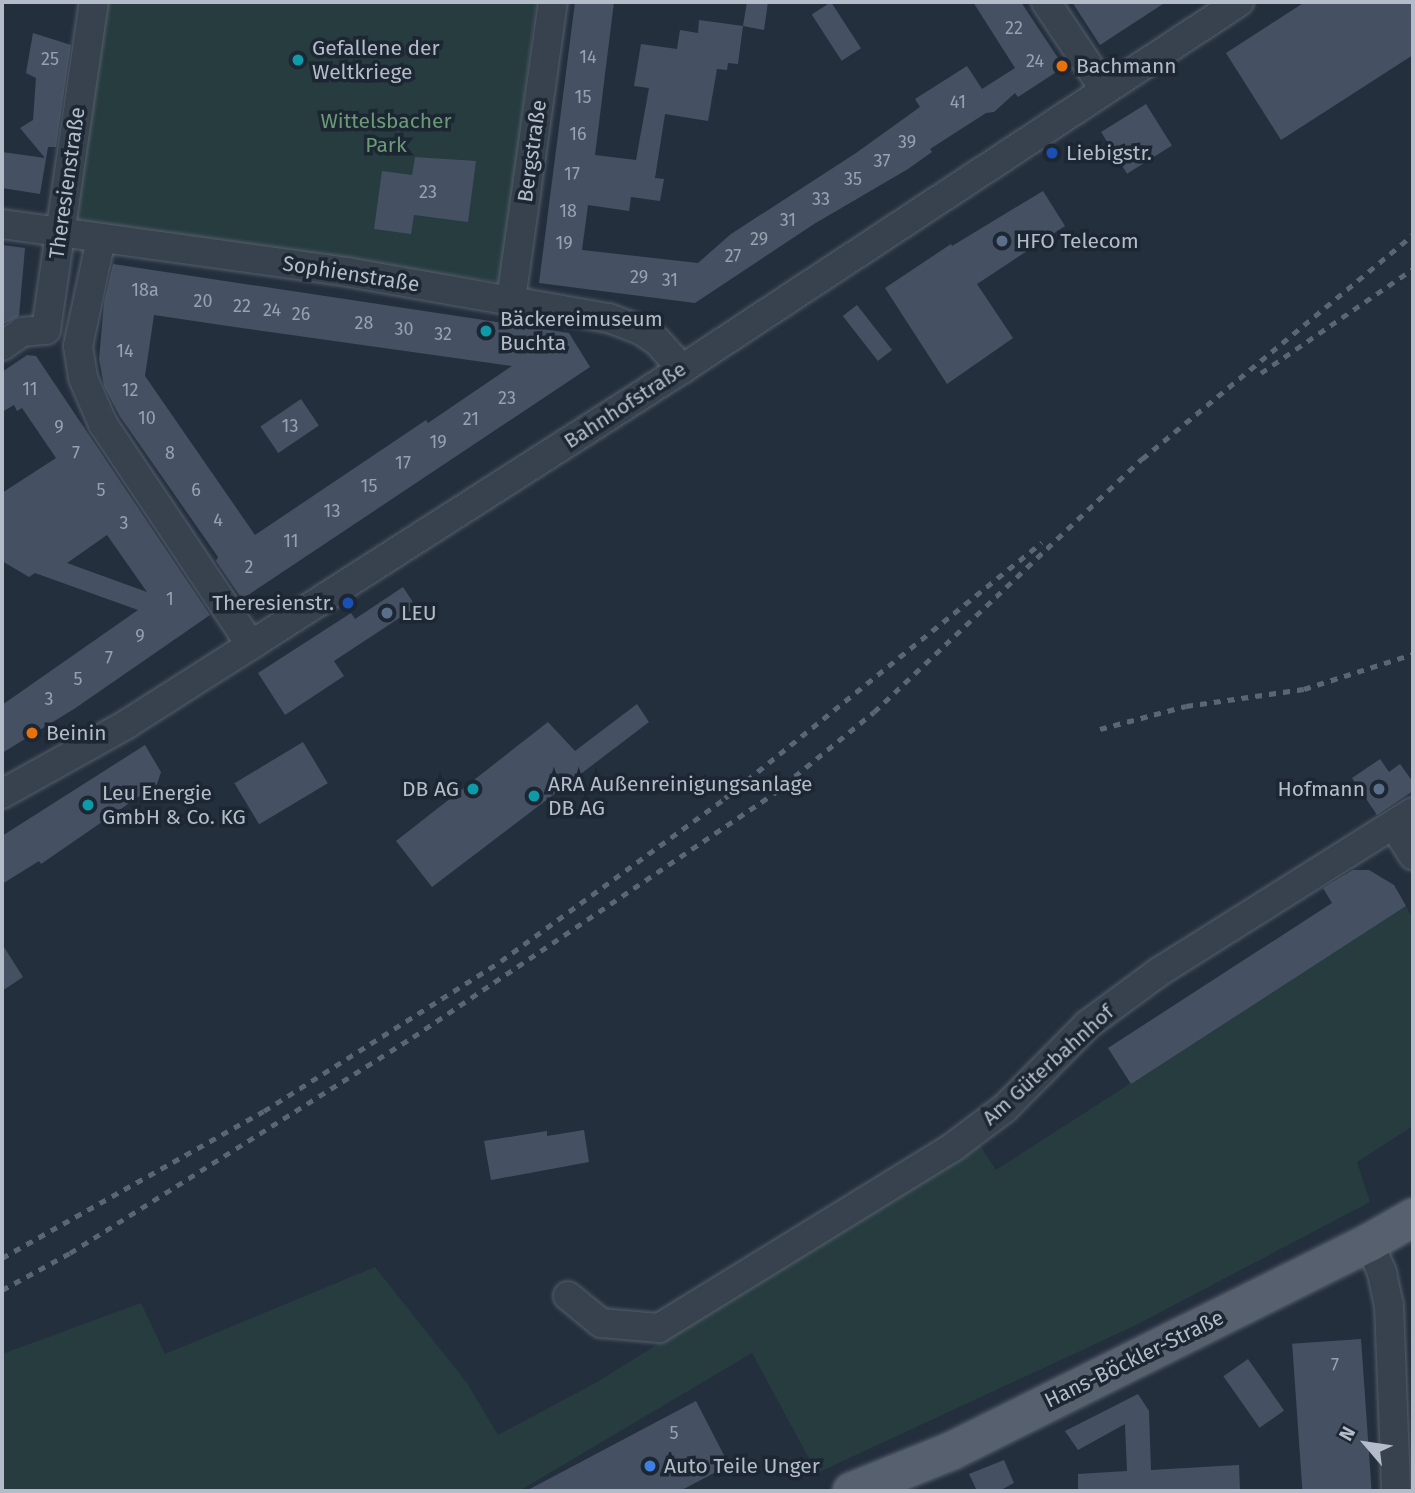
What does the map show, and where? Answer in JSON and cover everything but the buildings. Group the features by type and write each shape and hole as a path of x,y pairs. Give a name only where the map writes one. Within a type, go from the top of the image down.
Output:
{"main road":[{"name":"Hans-Böckler-Straße","path":"850,1491 952,1450 1369,1242 1413,1216"}],"street":[{"name":"Theresienstraße","path":"46,330 94,2"},
{"name":"Bergstraße","path":"511,300 553,2"},
{"path":"1046,2 1105,90"},
{"name":"Bahnhofstraße","path":"2,794 127,724 251,645 682,369 1239,2"},
{"name":"Sophienstraße","path":"2,224 347,272 609,318 641,330 657,341 682,369"},
{"name":"Theresienstraße","path":"101,239 78,346 83,379 103,424 251,645"},
{"path":"2,346 22,332 46,330 78,346"},
{"path":"1404,819 1413,856"},
{"name":"Am Güterbahnhof","path":"568,1296 601,1323 659,1328 953,1147 1005,1108 1087,1025 1159,972 1404,819"},
{"path":"1369,1242 1382,1273 1389,1306 1396,1491"}],"green space":[{"name":"Wittelsbacher Park","path":"106,2 536,2 501,282 76,226"},
{"path":"1406,906 1413,919 1413,1126 1357,1162 1370,1202 1136,1325 817,1473 752,1353 519,1491 2,1491 2,1354 141,1303 165,1354 375,1267 467,1383 498,1435 597,1382 979,1144 996,1170"}],"railway":[{"path":"2,1290 70,1253 413,1037 773,794 874,712 1142,459 1413,235"},
{"path":"1261,373 1413,269"},
{"path":"2,1258 264,1111 501,961 725,798 1042,542"},
{"path":"1100,729 1186,706 1304,689 1413,654"}],"place":[{"name":"Gefallene der Weltkriege","path":"298,60"},
{"name":"Bachmann","path":"1062,66"},
{"name":"Liebigstr.","path":"1052,153"},
{"name":"HFO Telecom","path":"1002,241"},
{"name":"Bäckereimuseum Buchta","path":"486,331"},
{"name":"Theresienstr.","path":"348,603"},
{"name":"LEU","path":"387,613"},
{"name":"Beinin","path":"32,733"},
{"name":"DB AG","path":"473,789"},
{"name":"Hofmann","path":"1379,789"},
{"name":"ARA Außenreinigungsanlage DB AG","path":"534,796"},
{"name":"Leu Energie GmbH & Co. KG","path":"88,805"},
{"name":"Auto Teile Unger","path":"650,1466"}]}
